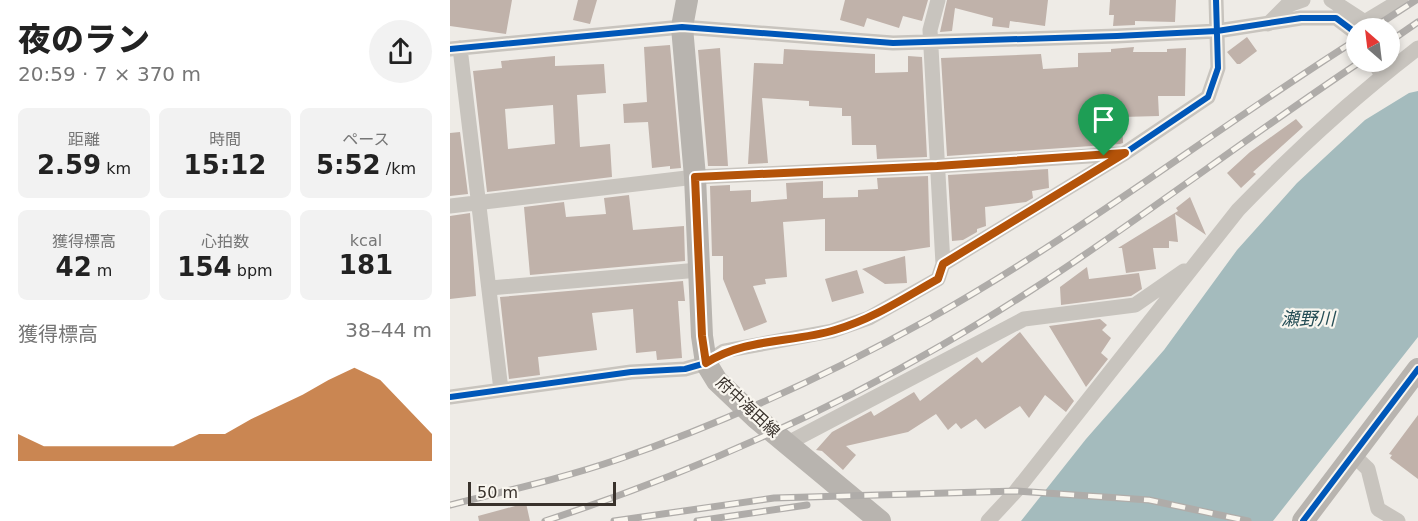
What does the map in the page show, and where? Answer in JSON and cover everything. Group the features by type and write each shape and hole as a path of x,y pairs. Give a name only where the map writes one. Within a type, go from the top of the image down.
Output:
{"main road":[{"name":"府中海田線","path":"687,0 682,27 695,177 706,363 717,381 756,418 880,521"},
{"path":"1303,521 1418,369"}],"street":[{"path":"450,397 631,372 685,369 706,363 724,351 832,331 870,318 938,279 943,264 930,30 938,0"},
{"path":"943,264 1125,153 1208,97 1218,68 1216,0"},
{"path":"1268,24 1286,6 1303,0"},
{"path":"1331,0 1348,18"},
{"path":"1373,18 1401,0"},
{"path":"501,390 490,288 455,48 682,27 893,43 1217,31 1301,18 1335,18 1346,23"},
{"path":"988,521 1016,491 1238,210 1277,170 1382,75 1418,48"},
{"path":"450,206 695,177 937,166 1125,153"},
{"path":"788,443 1024,318 1134,305 1197,262"},
{"path":"490,288 699,270"},
{"path":"1352,454 1368,469 1378,509 1398,521"}],"water":[{"name":"瀬野川","path":"1418,91 1418,337 1273,521 1021,521 1086,439 1164,350 1237,250 1297,183 1365,120 1409,93"}],"building":[{"path":"450,0 512,0 506,34 450,26"},
{"path":"578,0 597,0 590,24 573,20"},
{"path":"845,0 928,0 922,21 903,16 899,28 867,18 864,27 840,20"},
{"path":"947,0 1048,0 1045,26 1010,21 1009,28 992,26 993,18 955,8 952,31 940,32"},
{"path":"1110,0 1176,0 1175,22 1135,21 1135,25 1113,26 1114,15 1109,15"},
{"path":"1247,37 1257,51 1237,64 1227,52"},
{"path":"670,45 681,168 670,169 670,166 652,168 648,122 624,123 623,104 647,102 644,47"},
{"path":"1134,47 1133,52 1167,52 1167,49 1186,48 1185,96 1158,96 1159,116 1122,117 1123,143 947,156 941,58 1041,54 1043,69 1078,67 1078,53 1111,52 1111,49"},
{"path":"720,48 728,166 708,166 698,50"},
{"path":"784,49 875,54 875,73 908,72 908,56 922,57 927,157 877,159 876,145 852,145 851,116 842,116 842,108 809,106 809,101 762,98 768,163 748,164 754,63 783,64"},
{"path":"555,56 555,66 604,64 606,93 577,95 580,147 610,144 612,177 487,192 473,71 502,68 501,61","holes":["553,105 555,144 508,149 505,109"]},
{"path":"1296,119 1303,127 1253,172 1256,174 1241,188 1227,173 1250,152"},
{"path":"460,132 468,194 450,196 450,133"},
{"path":"1048,169 1049,188 1032,191 1033,198 1026,202 985,207 986,226 977,229 977,232 963,240 952,241 948,175"},
{"path":"928,176 930,247 904,251 825,251 825,219 783,222 787,277 765,279 766,284 753,286 767,322 744,331 723,279 723,256 712,256 710,186 730,185 730,191 751,190 751,202 787,199 786,183 823,181 823,198 858,197 858,190 878,189 877,178"},
{"path":"629,195 633,230 684,226 685,261 530,275 524,207 564,202 566,217 606,214 604,198"},
{"path":"1190,197 1206,235 1175,214 1178,242 1169,241 1169,248 1153,248 1156,269 1126,273 1122,248 1118,248 1178,211 1176,208"},
{"path":"470,213 476,296 450,299 450,216"},
{"path":"905,256 907,283 885,284 862,269"},
{"path":"1087,267 1089,279 1139,273 1142,289 1131,296 1061,305 1060,287"},
{"path":"857,270 864,293 832,302 825,279"},
{"path":"683,281 685,301 678,301 682,358 657,360 656,351 636,353 633,309 592,313 597,350 538,357 540,375 509,379 500,297"},
{"path":"1100,319 1107,325 1102,330 1111,338 1101,353 1108,359 1086,387 1049,326"},
{"path":"1020,332 1074,401 1066,412 1045,395 1029,418 1020,406 985,429 976,419 961,429 956,423 948,430 936,414 908,432 846,446 856,455 843,470 822,451 816,450 832,432 871,411 874,416 914,392 920,401 977,357 982,363"},
{"path":"1418,415 1418,479 1390,458 1392,455 1389,454"},
{"path":"526,503 530,521 479,521 478,516"}],"railway":[{"path":"1388,18 1416,0"},
{"path":"1400,34 1418,22"},
{"path":"450,505 577,472 659,445 777,396 854,359 929,319 1038,253 1346,46"},
{"path":"545,521 698,465 797,421 894,372 996,313 1102,243 1346,71"},
{"path":"614,521 774,498 1016,491 1149,500 1248,521"},
{"path":"697,521 807,505"}],"cycle path":[{"path":"450,397 631,372 685,369 706,363 724,351 832,331 869,318 938,279 943,264 1125,153 1208,97 1218,68 1216,0"},
{"path":"450,49 682,27 893,43 1217,31 1301,18 1336,18 1346,26"},
{"path":"1303,521 1418,369"}],"route":[{"path":"1125,153 943,264 938,279 870,318 832,331 724,351 706,363 702,336 695,177 1104,156 1125,153"}]}
